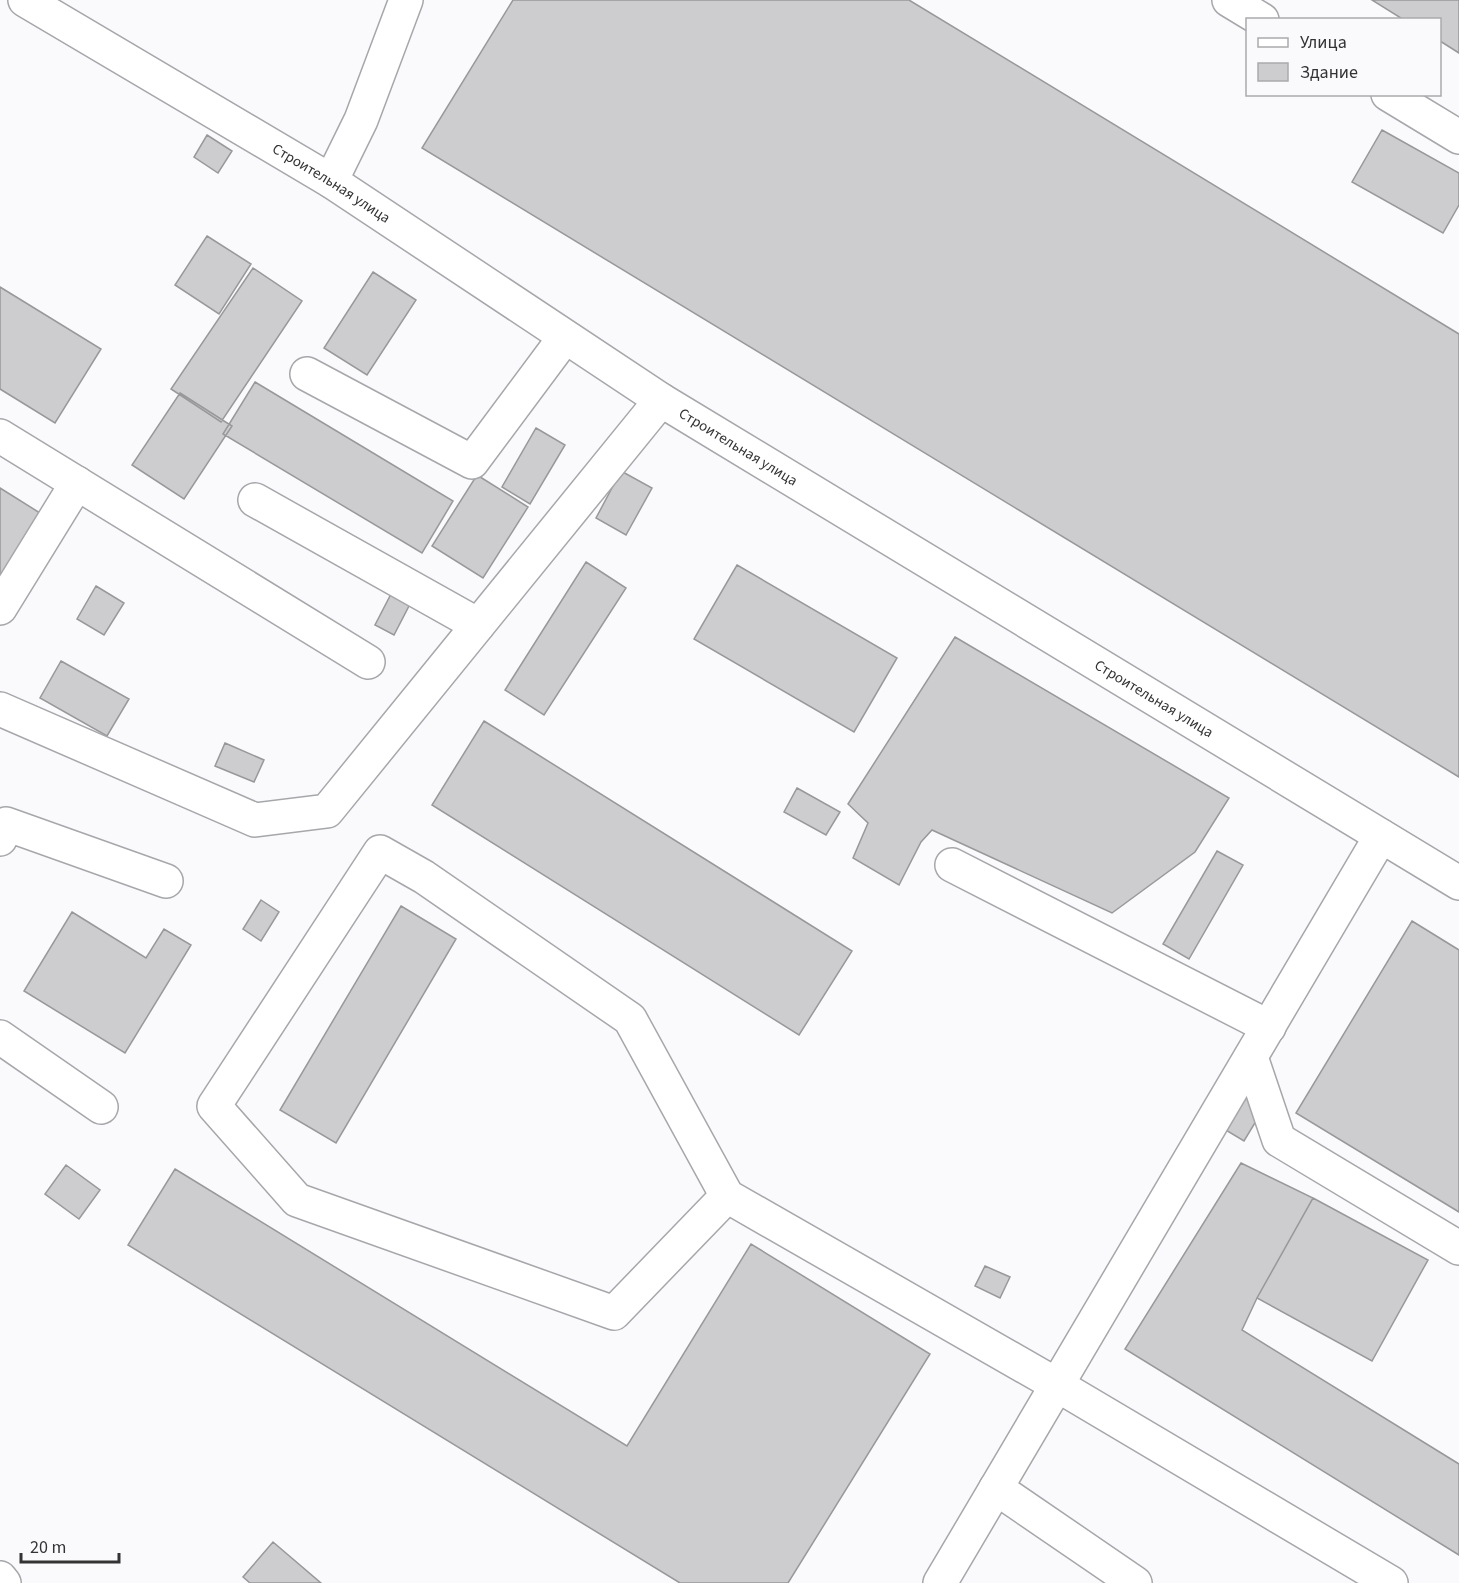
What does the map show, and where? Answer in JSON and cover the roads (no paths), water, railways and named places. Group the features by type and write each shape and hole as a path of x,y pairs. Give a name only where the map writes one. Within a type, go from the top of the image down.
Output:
{"street":[{"name":"Строительная улица","path":"25,0 331,181 661,400 1459,883"},
{"path":"331,181 361,120 406,0"},
{"path":"1229,0 1259,18"},
{"path":"1391,96 1459,137"},
{"path":"307,374 472,462 565,337"},
{"path":"0,709 255,820 327,811 661,400"},
{"path":"0,436 368,662"},
{"path":"0,608 77,483"},
{"path":"255,500 478,625"},
{"path":"0,839 6,824 166,881"},
{"path":"940,1583 1381,836"},
{"path":"727,1196 614,1313 297,1200 214,1106 380,852 424,877 630,1019 727,1196 1058,1384 1391,1583"},
{"path":"952,865 1269,1026"},
{"path":"0,1037 101,1107"},
{"path":"1251,1057 1280,1140 1459,1248"},
{"path":"996,1488 1135,1583"},
{"path":"0,1578 4,1583"}]}
